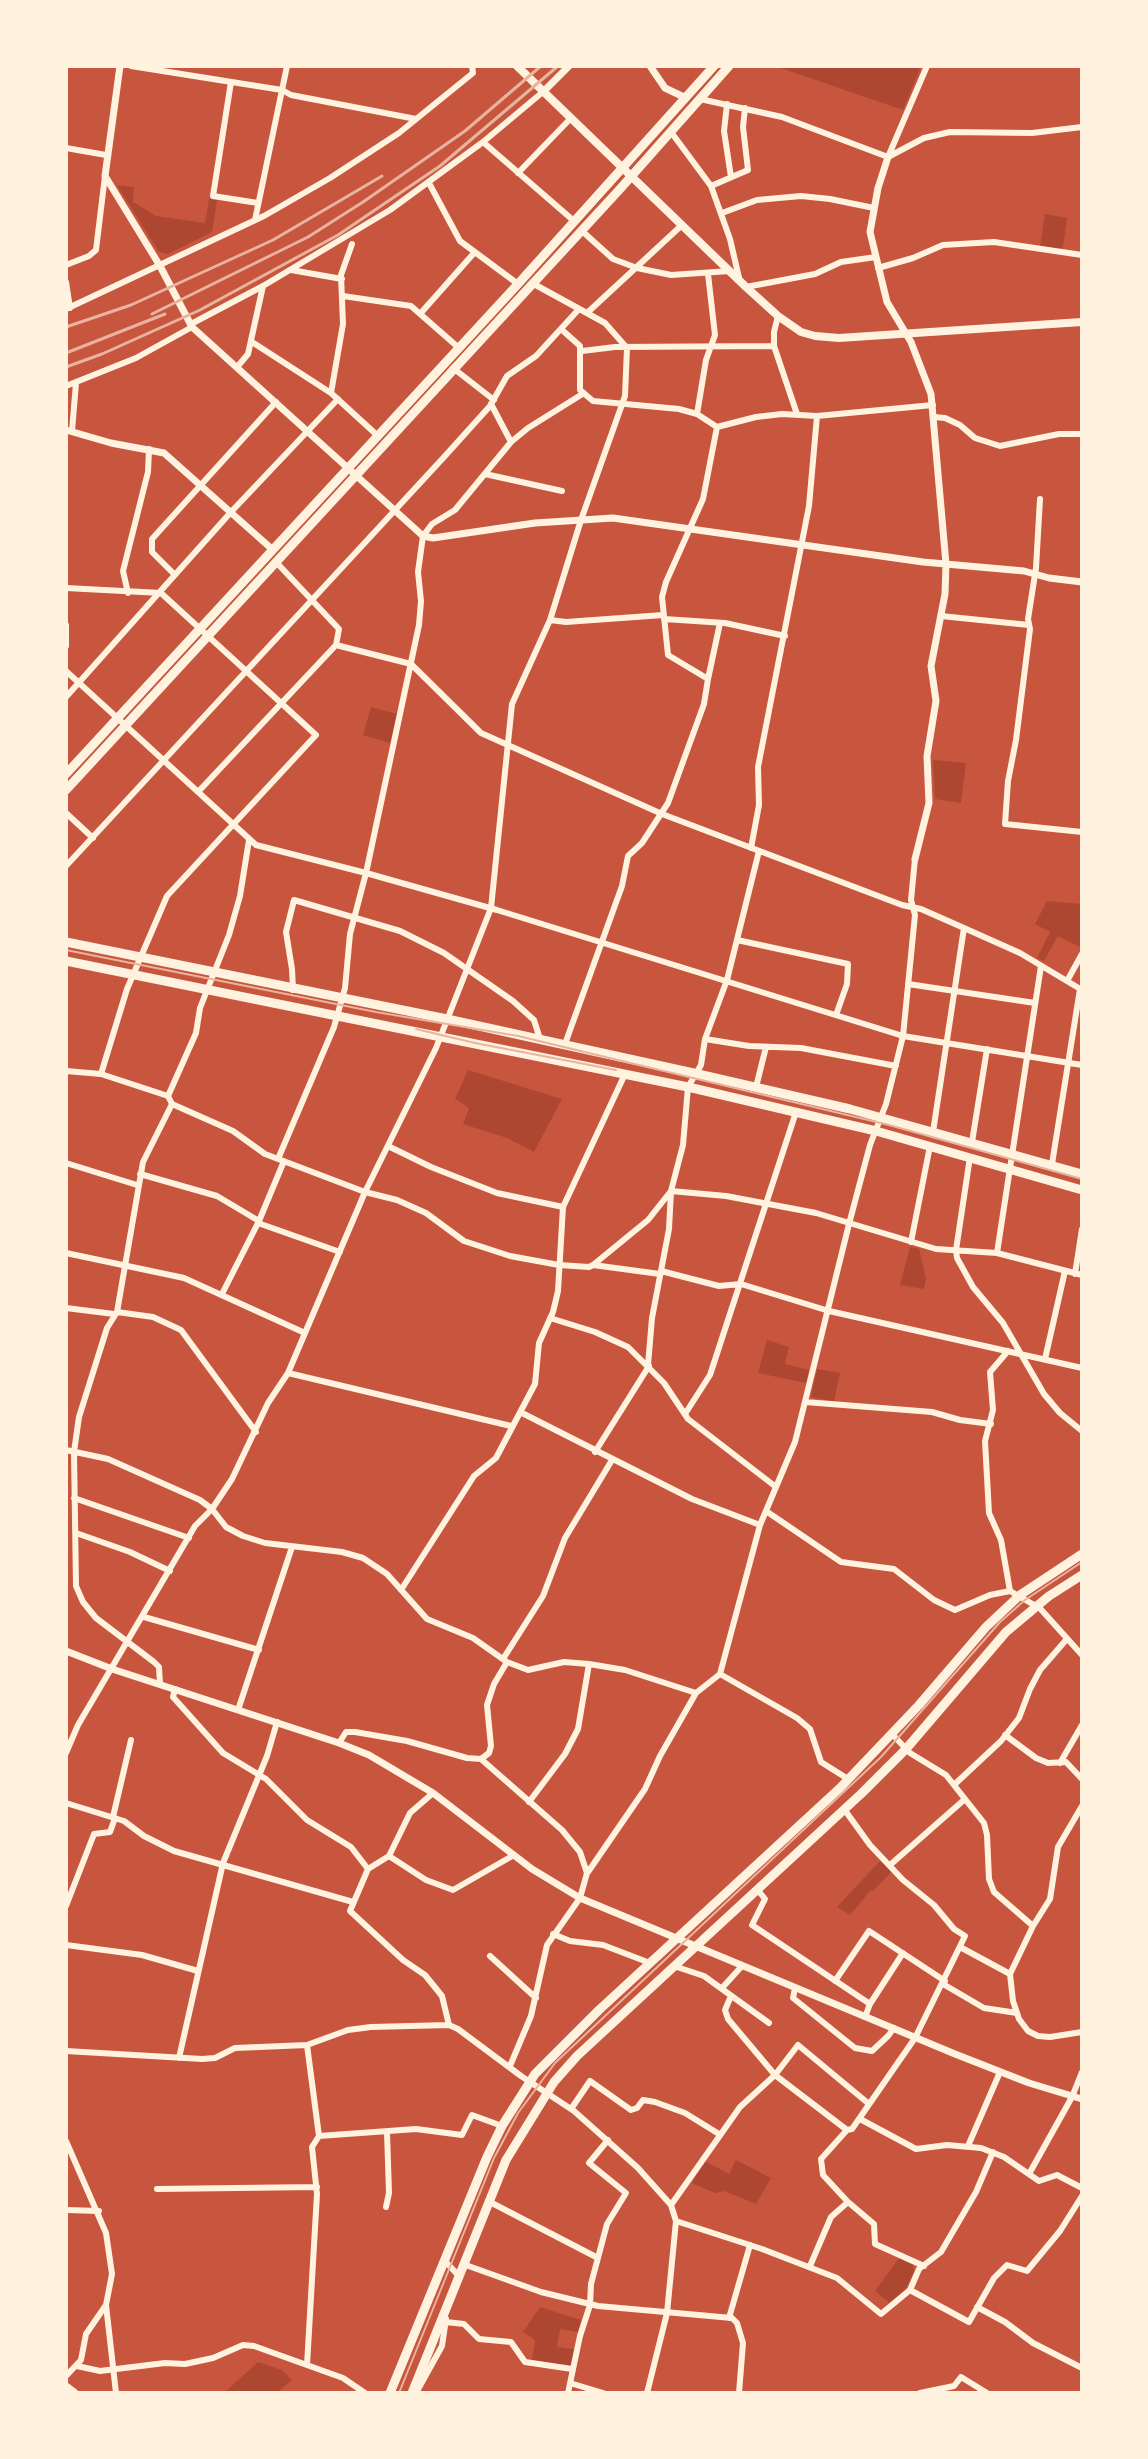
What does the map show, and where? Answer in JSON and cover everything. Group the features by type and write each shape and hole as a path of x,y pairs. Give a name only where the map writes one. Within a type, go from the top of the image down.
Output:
{"main road":[{"path":"517,66 743,284 791,326 815,336 839,338 1082,322"},
{"path":"66,790 276,562 352,472 378,436 714,66"},
{"path":"66,774 273,550 453,368 582,231 729,66"},
{"path":"66,942 447,1019 756,1087 881,1117 1082,1174"},
{"path":"66,961 688,1087 876,1131 1082,1190"},
{"path":"414,2393 458,2275 506,2160 546,2093 577,2056 844,1809 850,1788 892,1734 1014,1594 1082,1554"},
{"path":"390,2393 502,2126 529,2082 554,2054 676,1939 850,1788 906,1749 991,1648 1037,1606 1082,1575"},
{"path":"66,2387 74,2393"}],"street":[{"path":"66,265 96,250 120,66"},
{"path":"131,66 282,90 291,95 416,119"},
{"path":"255,220 287,66"},
{"path":"66,282 68,308 255,220 330,178 416,119 473,73 472,66"},
{"path":"66,386 133,360 348,238 483,142 569,66"},
{"path":"650,66 665,88 686,98"},
{"path":"510,2066 536,1998 542,1961 553,1934 580,1898 587,1873 645,1789 696,1693 720,1674 760,1525 795,1442 849,1224 903,1036 915,915 911,892 915,859 929,803 927,756 936,701 931,666 941,616 946,564 933,405 928,383 906,334 887,302 870,232 888,157 927,66"},
{"path":"231,82 213,196 258,203"},
{"path":"700,99 817,128 888,157"},
{"path":"727,104 724,131 731,177"},
{"path":"711,186 748,170 743,127 745,108"},
{"path":"518,173 571,118"},
{"path":"888,157 924,138 950,132 1032,133 1082,127"},
{"path":"671,132 711,186 743,284 815,274 841,262 876,257"},
{"path":"483,142 574,221"},
{"path":"66,148 106,155"},
{"path":"105,176 160,266 192,326 423,536 433,538 490,528 613,518 1082,582"},
{"path":"429,183 460,241 518,284"},
{"path":"722,213 757,200 801,196 874,208"},
{"path":"587,313 682,225"},
{"path":"582,231 613,259 637,268 671,275 730,271"},
{"path":"878,268 943,245 994,242 1082,255"},
{"path":"331,393 343,324 342,279 352,244"},
{"path":"420,314 474,253"},
{"path":"291,270 342,279"},
{"path":"697,414 701,382 715,335 708,274"},
{"path":"66,1753 78,1725 195,1526 212,1509 232,1479 268,1403 288,1373 365,1192 441,1035 491,908 512,704 550,620 581,520 624,403 627,348 605,323 532,283"},
{"path":"238,366 248,354 252,342 263,286"},
{"path":"343,296 411,306 459,348"},
{"path":"66,866 395,511 493,402 507,376 536,356 579,309"},
{"path":"778,316 774,346 797,414"},
{"path":"561,329 580,346 580,390 593,401 663,406 697,414 717,427 756,417 817,416 933,405"},
{"path":"252,342 331,393 378,436"},
{"path":"582,351 615,347 774,346"},
{"path":"453,368 493,402 511,442"},
{"path":"76,383 69,430 168,455 273,550"},
{"path":"222,1294 258,1222 342,1000 354,917 419,625 418,562 423,536 432,524 455,510 511,442 584,393"},
{"path":"66,697 231,512 338,399"},
{"path":"175,575 152,552 152,539 276,402"},
{"path":"751,848 759,805 758,767 802,545 813,475 817,416"},
{"path":"934,417 945,418 960,425 975,438 1000,446 1059,434 1082,434"},
{"path":"708,679 668,655 662,597 703,499 717,427"},
{"path":"128,593 123,571 148,472 149,449"},
{"path":"485,474 562,491"},
{"path":"1040,499 1035,574 1005,824 1082,832"},
{"path":"198,792 336,645 339,629 276,562"},
{"path":"66,588 161,593 316,735 167,896 134,974 101,1074"},
{"path":"941,616 1029,625"},
{"path":"550,620 566,622 664,617 720,623 785,636"},
{"path":"565,1044 622,886 628,856 642,843 662,814 682,770 704,704 720,623"},
{"path":"66,625 66,646"},
{"path":"336,645 411,664 481,733 509,746 662,814 913,909 921,909 1020,953 1081,989 1052,1164"},
{"path":"66,671 256,845 491,908 903,1036 1082,1065"},
{"path":"66,813 93,838"},
{"path":"168,1096 196,1033 200,1008 240,896 249,840"},
{"path":"595,1452 648,1366 669,1229 671,1191 683,1145 688,1087 698,1074 705,1039 727,980 759,851"},
{"path":"293,990 286,932 294,900 400,931 468,968 534,1020 540,1039"},
{"path":"933,1132 964,928"},
{"path":"737,940 848,964 847,984 836,1015"},
{"path":"1067,981 1082,954"},
{"path":"997,1253 1041,966"},
{"path":"908,984 1035,1003"},
{"path":"705,1039 801,1048 896,1066"},
{"path":"756,1087 766,1047"},
{"path":"972,1142 987,1049"},
{"path":"66,1071 101,1074 168,1096 172,1104 233,1131 251,1146 365,1192 397,1200 426,1213 464,1241 510,1256 589,1267 648,1220 671,1191"},
{"path":"401,1590 474,1476 496,1458 535,1384 539,1343 558,1291 563,1207 626,1074"},
{"path":"160,1684 159,1667 96,1618 83,1602 76,1586 74,1452 79,1417 107,1328 115,1313 140,1174 151,1142 172,1104"},
{"path":"685,1414 710,1375 796,1112"},
{"path":"388,1146 497,1193 563,1207"},
{"path":"911,1242 930,1146"},
{"path":"970,1157 956,1250 963,1271 1003,1323 1044,1394 1060,1413 1082,1431"},
{"path":"66,1163 137,1185"},
{"path":"140,1174 217,1196 258,1222 340,1252"},
{"path":"671,1191 726,1196 816,1213 936,1249 997,1253 1078,1274 1082,1229"},
{"path":"66,1253 184,1278 305,1333"},
{"path":"593,1265 660,1272 719,1286 741,1284 829,1311 1082,1368"},
{"path":"1045,1359 1065,1271"},
{"path":"66,1308 153,1317 181,1330 256,1432"},
{"path":"550,1318 595,1332 628,1347 664,1383 685,1414 776,1487"},
{"path":"1008,1351 990,1372 993,1410 985,1441 989,1513 1001,1540 1014,1594"},
{"path":"288,1373 511,1426"},
{"path":"805,1402 932,1412 991,1424"},
{"path":"522,1413 692,1499 760,1525"},
{"path":"66,1450 108,1459 200,1500 212,1509 226,1527 243,1536 363,1558 387,1574 427,1619 473,1638 505,1661 528,1670 564,1662 589,1664 625,1670 696,1693"},
{"path":"481,1759 489,1753 491,1746 487,1705 494,1684 543,1596 565,1538 612,1460"},
{"path":"74,1498 189,1538"},
{"path":"766,1511 841,1562 894,1569 934,1600 955,1610 990,1595 1014,1594 1037,1606 1082,1655"},
{"path":"76,1533 130,1552 170,1571"},
{"path":"238,1710 292,1547"},
{"path":"66,1550 76,1551"},
{"path":"66,1587 76,1586"},
{"path":"144,1617 259,1650"},
{"path":"955,1784 1019,1718 1040,1670 1066,1640"},
{"path":"66,1651 339,1743 388,1764 433,1793 514,1855 580,1898 915,2038 1000,2072 1082,2099"},
{"path":"529,1802 565,1754 578,1729 589,1664"},
{"path":"720,1674 797,1718 810,1729 821,1762 850,1788"},
{"path":"175,1689 173,1697 223,1753 259,1774 307,1820 351,1847 368,1869"},
{"path":"179,2058 223,1863 277,1722"},
{"path":"1060,1763 1082,1725"},
{"path":"339,1743 346,1732 355,1732 481,1759 573,1842 587,1873"},
{"path":"892,1734 906,1749 946,1775 984,1823 989,1879 994,1892 1033,1926"},
{"path":"1005,1735 1036,1758 1048,1763 1066,1762 1082,1779"},
{"path":"66,1906 94,1834 110,1832 131,1740"},
{"path":"433,1793 410,1813 389,1856 368,1869 350,1911 403,1960 425,1975 442,1996 449,2025"},
{"path":"890,1865 965,1799"},
{"path":"66,1803 114,1817 160,1845 353,1902"},
{"path":"1082,1806 1058,1847 1050,1899 1010,1974 1013,2001 1024,2027 1038,2036 1082,2032"},
{"path":"844,1809 870,1845 903,1880 965,1936 915,2038 860,2119 821,2159 820,2166 823,2175 848,2202 874,2224 875,2244 924,2266"},
{"path":"389,1856 426,1880 453,1890 514,1855"},
{"path":"757,1889 765,1899 752,1925 870,2004"},
{"path":"835,1981 869,1931 984,2008 1017,2013"},
{"path":"553,1934 570,1941 603,1945 650,1963"},
{"path":"66,1945 142,1955 198,1971"},
{"path":"960,1947 1010,1974"},
{"path":"865,2017 903,1953"},
{"path":"490,1956 536,1998"},
{"path":"674,1966 704,1976 769,2023"},
{"path":"722,1988 742,1966"},
{"path":"795,1988 793,1998 855,2048 872,2051 894,2028"},
{"path":"731,1996 725,2010 728,2019 775,2075 847,2130"},
{"path":"66,2051 215,2058 235,2048 307,2045 348,2030 449,2025 571,2109 638,2168 671,2205 676,2221 667,2313 647,2393"},
{"path":"307,2045 319,2136 312,2147 317,2187 307,2365"},
{"path":"671,2205 740,2107 775,2075 798,2045 869,2104"},
{"path":"968,2146 1000,2072"},
{"path":"1029,2174 1072,2097 1082,2072"},
{"path":"571,2109 590,2081 631,2110 643,2100 655,2102 685,2113 719,2134"},
{"path":"319,2136 416,2129 462,2135 472,2115 502,2126"},
{"path":"860,2119 916,2149 968,2146 993,2152 1039,2181 1057,2175 1082,2188"},
{"path":"386,2207 389,2193 387,2132"},
{"path":"568,2393 607,2224 626,2193 589,2163 608,2140"},
{"path":"66,2141 99,2211 112,2262 106,2305 116,2393"},
{"path":"676,2221 837,2278 881,2314 910,2290 919,2269 941,2252 958,2225 993,2152"},
{"path":"157,2189 317,2187"},
{"path":"910,2290 969,2322 994,2278 1007,2265 1027,2271 1060,2231 1082,2196"},
{"path":"488,2201 598,2258"},
{"path":"810,2266 825,2227 848,2202"},
{"path":"66,2210 99,2211"},
{"path":"729,2318 750,2245"},
{"path":"444,2260 458,2275"},
{"path":"463,2264 541,2292 590,2305 729,2318 737,2323 743,2343 739,2393"},
{"path":"66,2376 81,2360 86,2334 106,2305"},
{"path":"977,2307 1005,2322 1033,2343 1082,2368"},
{"path":"414,2393 442,2346 446,2308"},
{"path":"446,2322 464,2324 479,2339 511,2342 525,2362 572,2369"},
{"path":"77,2366 100,2371 139,2365 200,2362 243,2345 254,2346 351,2381 365,2393"},
{"path":"920,2393 954,2386 961,2377 987,2393"},
{"path":"570,2383 603,2393"}],"shaded area":[{"path":"775,66 921,66 903,110"},
{"path":"117,185 134,187 133,202 156,216 205,223 209,199 217,200 212,232 168,254 159,252"},
{"path":"1045,214 1067,218 1063,247 1057,251 1040,248"},
{"path":"371,707 397,714 390,743 363,735"},
{"path":"933,760 966,763 961,803 935,799"},
{"path":"1047,901 1082,904 1082,948 1058,936 1044,961 1037,958 1050,932 1035,924"},
{"path":"468,1070 562,1099 534,1152 507,1138 463,1124 469,1108 455,1099"},
{"path":"910,1247 919,1249 926,1278 924,1289 900,1285"},
{"path":"767,1340 789,1347 785,1364 809,1370 806,1383 758,1373"},
{"path":"817,1369 840,1373 834,1401 811,1397"},
{"path":"880,1861 892,1871 850,1915 837,1907"},
{"path":"736,2160 771,2178 756,2204 692,2183 705,2161 729,2174"},
{"path":"899,2258 913,2265 914,2271 906,2288 890,2303 875,2291"},
{"path":"540,2307 581,2320 578,2332 560,2329 557,2347 574,2349 570,2367 532,2360 535,2340 523,2332"},
{"path":"258,2362 282,2370 292,2380 277,2393 224,2393"}],"tram line":[{"path":"66,950 376,1012 518,1036 889,1125 1082,1179"},
{"path":"416,1029 616,1070"},
{"path":"399,2393 494,2158 518,2113 555,2063 881,1757 1000,1622 1025,1600 1082,1562"}],"railway":[{"path":"152,314 308,237 363,202 465,131 541,66"},
{"path":"66,367 200,310 338,235 440,166 558,66"},
{"path":"66,327 131,305 273,240 382,176"},
{"path":"66,353 165,314"}]}
